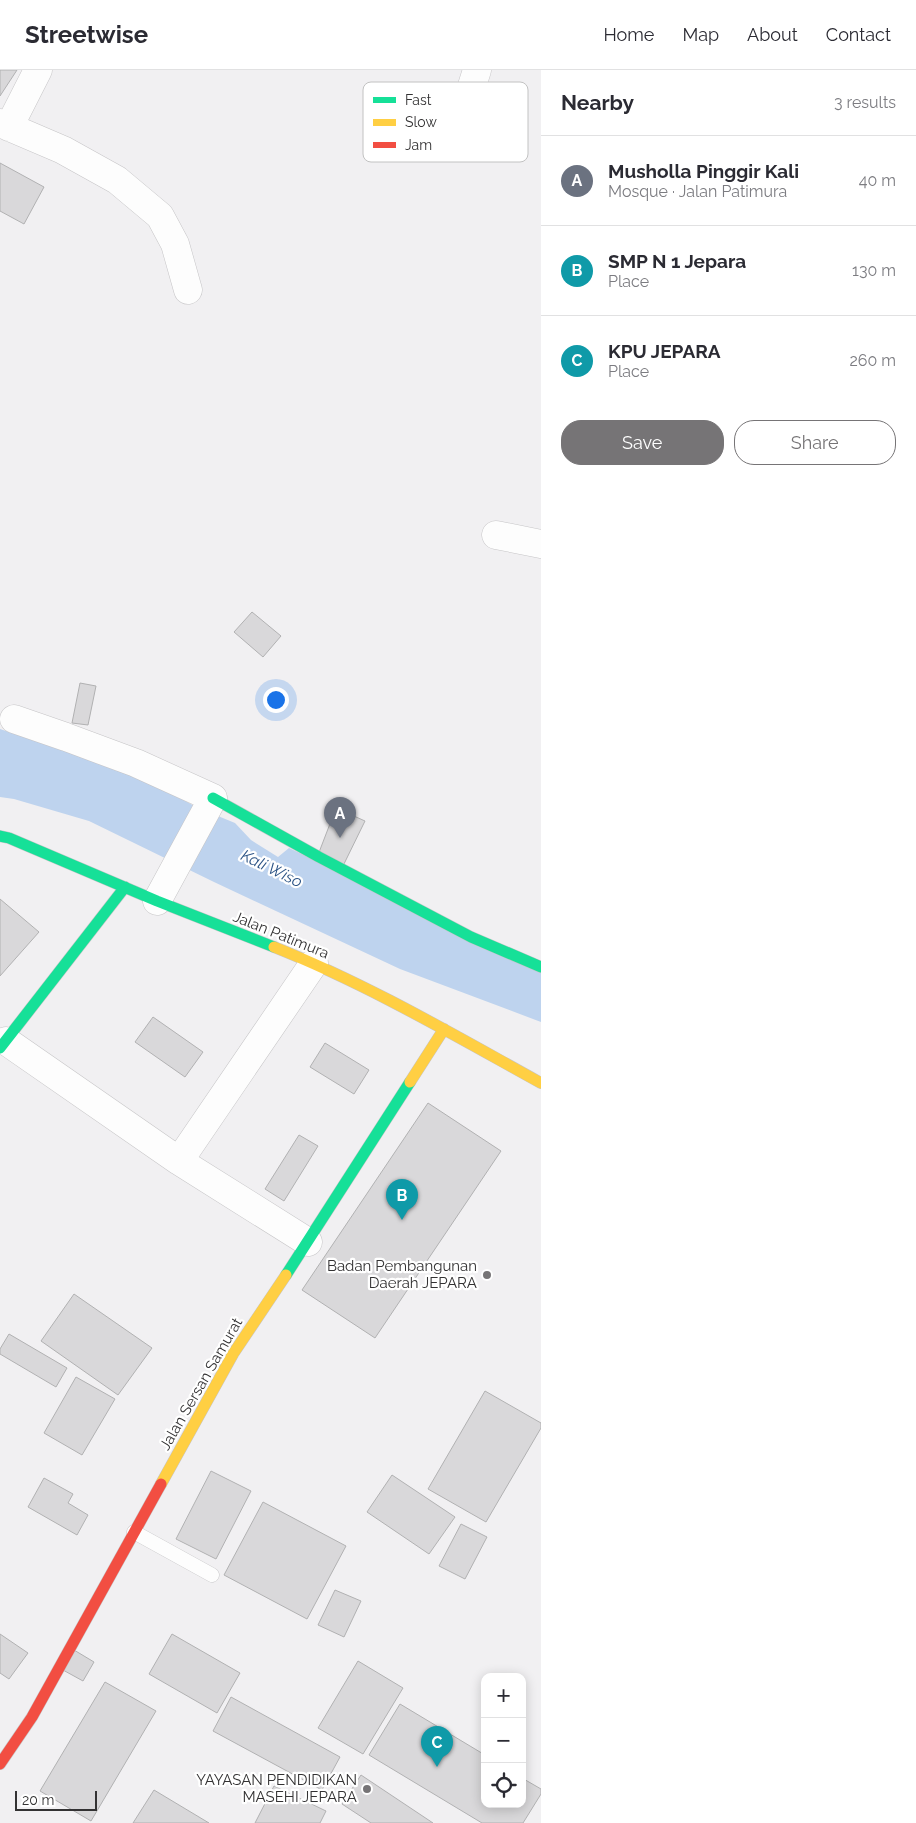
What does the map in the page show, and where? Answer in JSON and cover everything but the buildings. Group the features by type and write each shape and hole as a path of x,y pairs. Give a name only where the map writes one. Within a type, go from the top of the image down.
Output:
{"street":[{"path":"38,70 4,125 63,150 117,180 160,216 175,244 188,290"},
{"path":"473,82 477,70"},
{"path":"496,535 541,544"},
{"path":"14,719 136,763 212,800 471,937 541,967"},
{"path":"156,901 212,800"},
{"name":"Jalan Patimura","path":"0,836 9,838 156,901 314,964 444,1029 541,1083"},
{"path":"125,887 3,1044 179,1161 308,1242"},
{"path":"179,1161 314,964"},
{"name":"Jalan Sersan Samurat","path":"0,1764 32,1717 233,1354 308,1242 444,1029"}],"lane":[{"path":"134,1532 212,1575"}],"water":[{"name":"Kali Wiso","path":"0,729 143,777 196,807 235,823 251,840 278,857 289,848 541,968 541,1022 400,969 89,821 14,799 0,797"}],"traffic: fast":[{"path":"213,798 319,857 471,937 541,967"},
{"path":"0,836 9,838 157,901 274,947"},
{"path":"0,1048 125,887"},
{"path":"286,1275 410,1082"}],"traffic: slow":[{"path":"274,947 343,977 541,1083"},
{"path":"410,1082 444,1029"},
{"path":"161,1484 233,1354 286,1275"}],"traffic: jam":[{"path":"0,1764 32,1717 161,1484"}],"place":[{"name":"Musholla Pinggir Kali","path":"340,838"},
{"name":"SMP N 1 Jepara","path":"402,1220"},
{"name":"Badan Pembangunan Daerah JEPARA","path":"487,1275"},
{"name":"KPU JEPARA","path":"437,1767"},
{"name":"YAYASAN PENDIDIKAN MASEHI JEPARA","path":"367,1789"}]}
